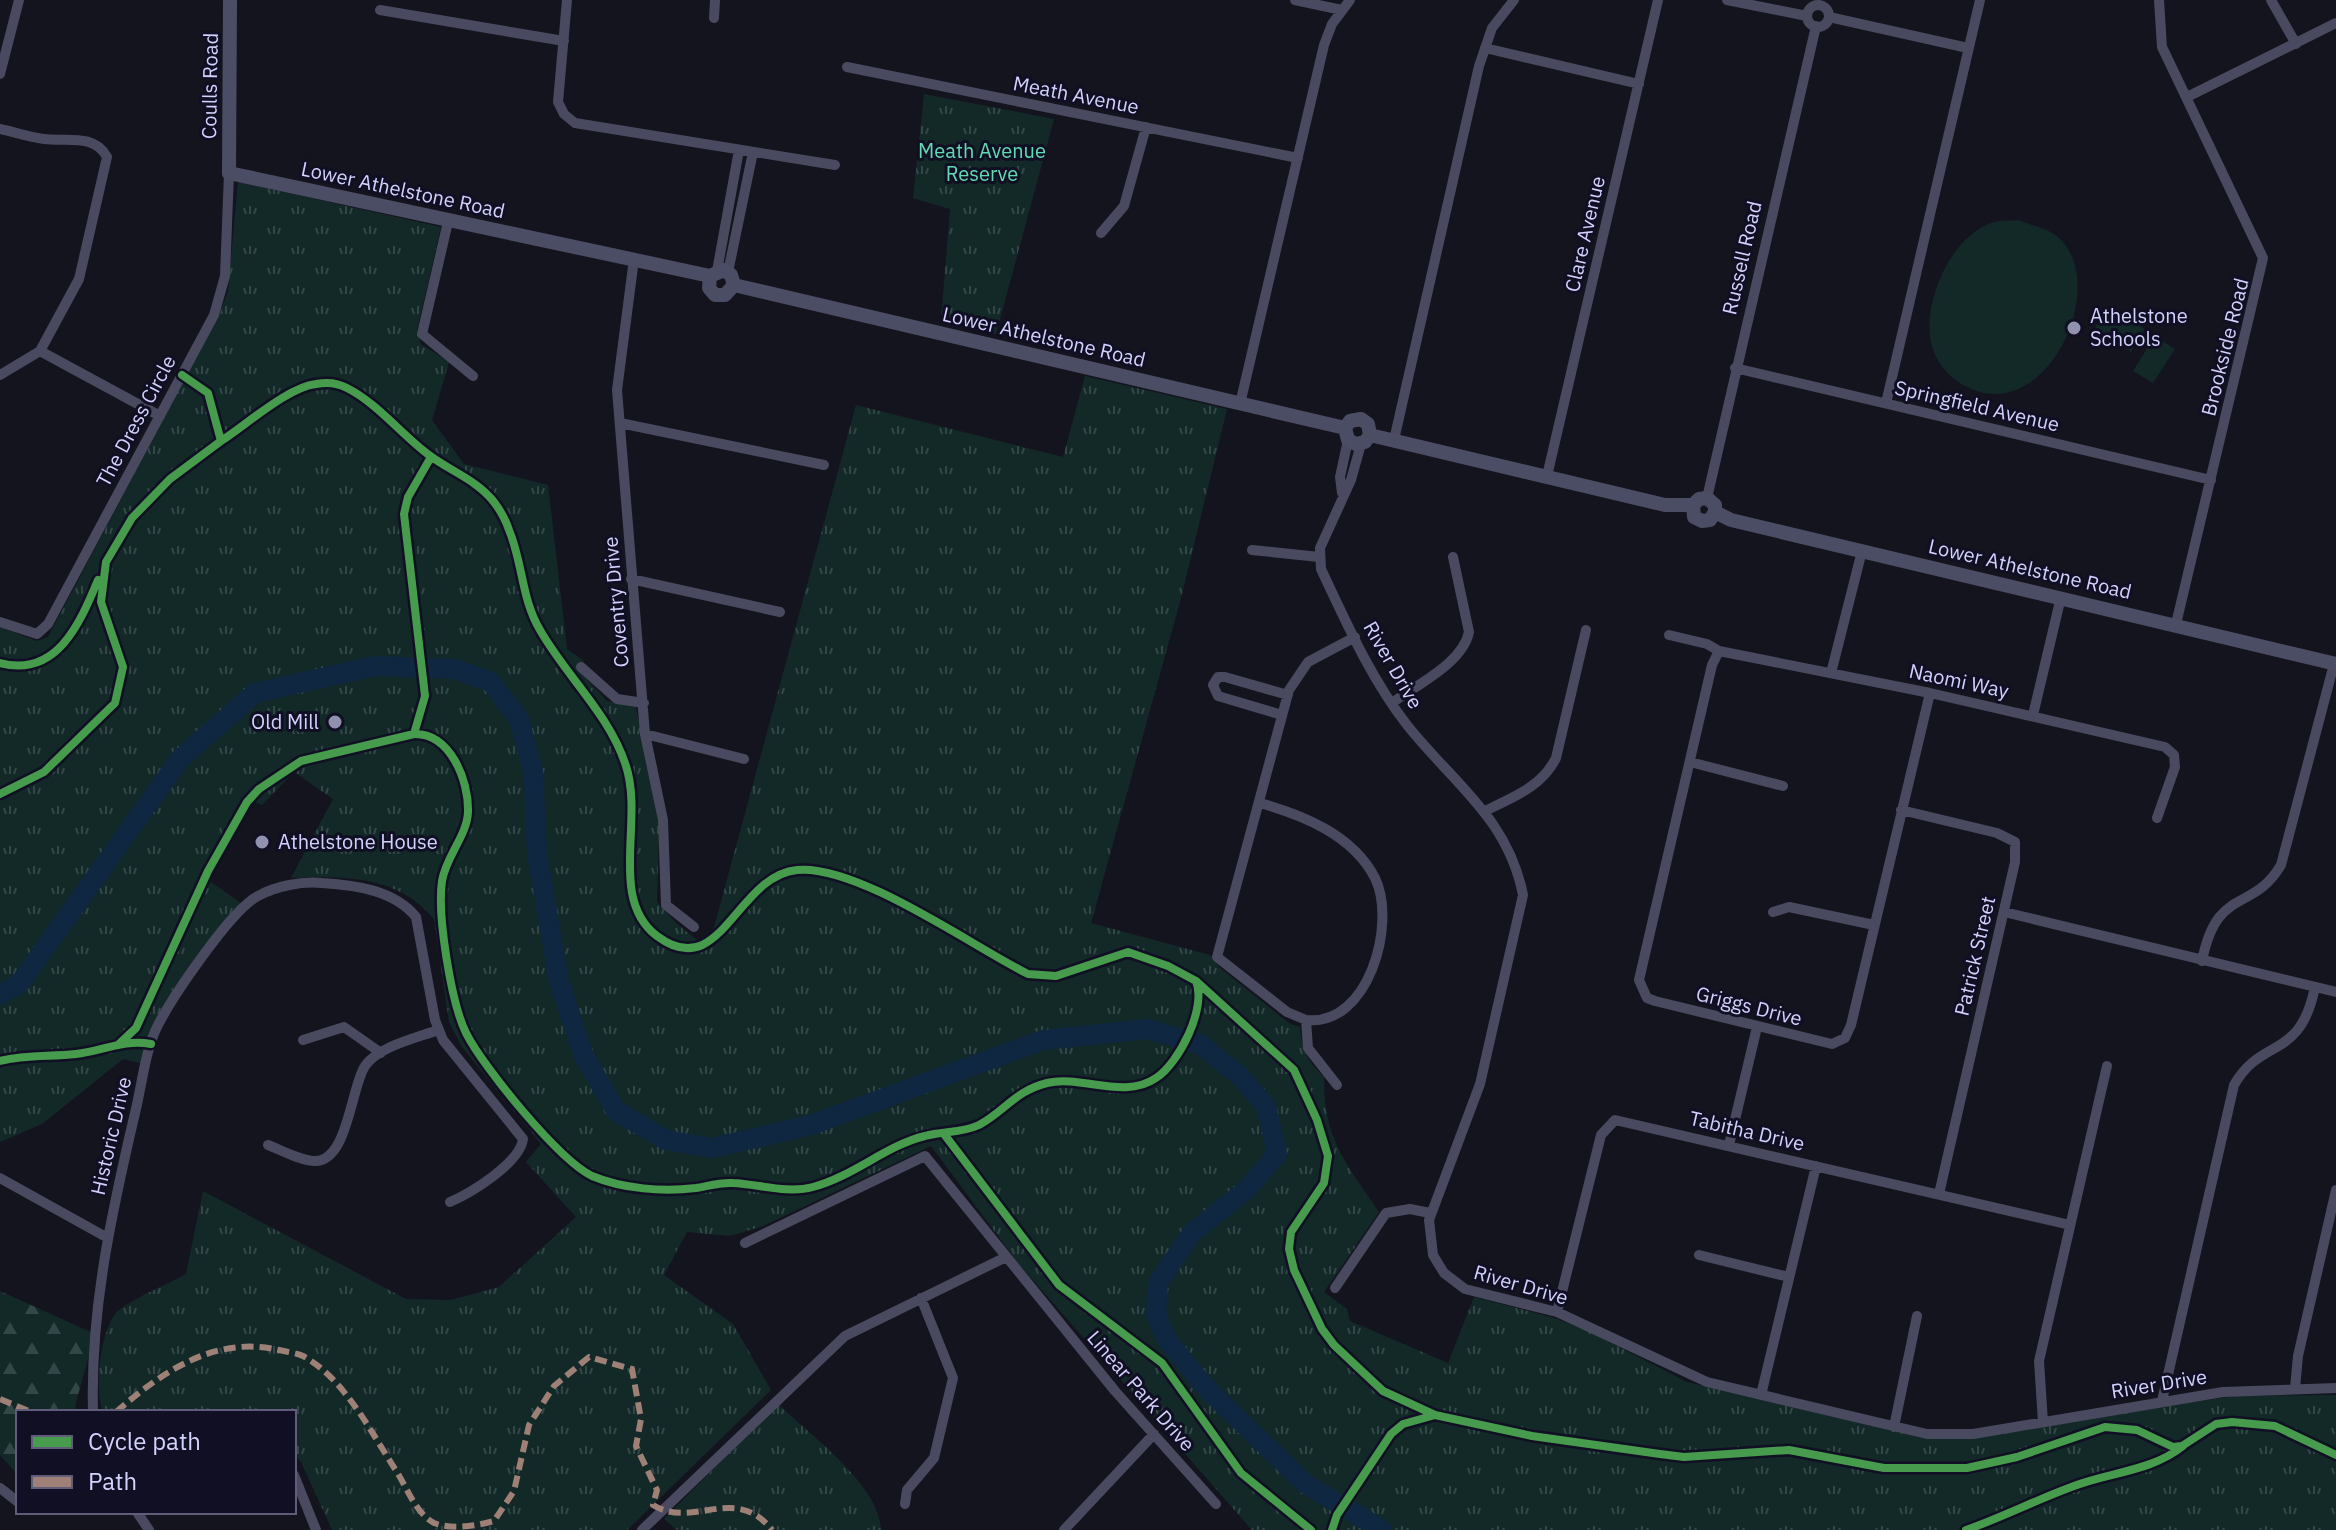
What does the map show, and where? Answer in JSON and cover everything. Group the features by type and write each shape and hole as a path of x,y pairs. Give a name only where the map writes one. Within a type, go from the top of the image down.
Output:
{"street":[{"path":"0,74 19,0"},
{"name":"Coulls Road","path":"229,173 230,0"},
{"path":"567,0 558,102 564,114 575,123 835,165"},
{"path":"714,18 715,0"},
{"path":"1295,0 1342,10"},
{"path":"1240,404 1324,45 1350,0"},
{"path":"1394,440 1485,48 1499,17 1514,0"},
{"name":"Clare Avenue","path":"1547,476 1658,0"},
{"path":"1727,0 1807,16 1816,26 1826,24 1829,17"},
{"path":"1886,403 1980,0"},
{"name":"Brookside Road","path":"2159,0 2162,47 2263,258 2176,624"},
{"path":"2271,0 2296,44"},
{"path":"1807,16 1812,7 1821,3 1829,17 1968,48"},
{"path":"380,10 564,41"},
{"path":"2187,97 2336,23"},
{"name":"Russell Road","path":"1707,498 1816,26"},
{"path":"1485,48 1639,84"},
{"name":"Meath Avenue","path":"847,67 1298,158"},
{"path":"1101,233 1124,206 1146,127"},
{"path":"0,129 45,139 75,139 103,148 107,166 79,279 40,351 0,375"},
{"path":"722,276 739,150"},
{"path":"722,276 753,152"},
{"name":"Lower Athelstone Road","path":"229,173 448,222 722,276 1240,404 1356,437 1394,440 1665,505 1693,505"},
{"name":"The Dress Circle","path":"0,622 37,634 48,624 222,296 229,173"},
{"path":"448,222 422,334 473,376"},
{"name":"Coventry Drive","path":"634,259 617,390 631,579 645,734 663,820 666,905 694,927"},
{"path":"40,351 160,416"},
{"name":"Springfield Avenue","path":"1735,368 2211,480"},
{"path":"620,423 824,465"},
{"path":"1252,550 1319,557 1342,495 1351,480 1356,437"},
{"path":"1707,498 1715,505 1715,512 1710,520 1702,521 1694,517 1693,505 1699,499 1707,498"},
{"name":"Lower Athelstone Road","path":"1715,512 1731,520 2335,664"},
{"path":"1831,673 1862,551"},
{"name":"River Drive","path":"1319,557 1321,569 1392,703 1501,833 1518,869 1523,895 1480,1084 1430,1213 1428,1233 1433,1255 1444,1273 1455,1282 1480,1294 1557,1312 1689,1377 1894,1427 1956,1435 2232,1391 2336,1388"},
{"path":"1392,703 1451,659 1467,640 1469,632 1453,557"},
{"path":"631,579 780,612"},
{"path":"2033,715 2061,597"},
{"path":"1485,811 1532,787 1550,771 1586,630"},
{"name":"Naomi Way","path":"1669,635 1707,644 1719,651 2033,715 2165,747 2174,755 2175,767 2157,818"},
{"path":"1260,803 1314,820 1366,865 1380,890 1382,924 1363,993 1335,1015 1306,1020 1287,1012 1217,957 1294,678 1308,662 1355,637"},
{"name":"Griggs Drive","path":"1719,651 1712,665 1639,980 1640,987 1647,998 1655,1001 1832,1044 1845,1038 1930,693"},
{"path":"2202,961 2211,926 2217,916 2268,883 2281,865 2335,664"},
{"path":"581,667 617,699 644,703"},
{"path":"1282,715 1218,696 1213,685 1218,677 1225,677 1288,695"},
{"path":"645,734 744,759"},
{"path":"1690,762 1783,786"},
{"name":"Patrick Street","path":"1901,810 1997,833 2015,842 2015,862 1939,1194"},
{"name":"Historic Drive","path":"93,1410 95,1334 106,1237 158,1025 212,947 245,905 257,896 298,884 352,885 408,907 420,926 438,1030 450,1051 523,1139 520,1149 481,1186 450,1202"},
{"path":"1773,912 1789,907 1874,925"},
{"path":"2004,912 2336,992"},
{"path":"2162,1401 2234,1085 2251,1063 2291,1041 2311,1010 2315,987"},
{"path":"1306,1020 1306,1042 1311,1054 1337,1085"},
{"path":"303,1040 344,1027 381,1053"},
{"path":"1729,1145 1757,1027"},
{"path":"268,1145 315,1161 328,1158 337,1147 365,1066 381,1053 438,1030"},
{"path":"2043,1422 2039,1361 2107,1066"},
{"name":"Tabitha Drive","path":"1557,1312 1601,1135 1609,1123 1623,1120 2070,1225"},
{"name":"Linear Park Drive","path":"745,1243 925,1156 1004,1258 1216,1504"},
{"path":"1761,1395 1816,1166"},
{"path":"0,1178 106,1237"},
{"path":"2295,1388 2298,1356 2336,1190"},
{"path":"1335,1288 1386,1213 1410,1209 1430,1213"},
{"path":"1699,1255 1789,1277"},
{"path":"642,1530 845,1336 1004,1258"},
{"path":"905,1504 907,1490 934,1458 953,1378 921,1298"},
{"path":"1894,1427 1917,1316"},
{"path":"1066,1529 1154,1434"},
{"path":"296,1480 316,1530"},
{"path":"0,1488 16,1500"},
{"path":"652,1521 663,1530"}],"green space":[{"name":"Meath Avenue Reserve","path":"924,94 1054,119 996,334 941,320 950,209 913,198"},
{"path":"238,182 441,227 417,330 421,344 449,362 432,420 464,464 548,485 567,649 584,661 578,670 607,701 636,707 659,826 657,902 677,924 700,942 709,939 713,931 856,405 1063,457 1085,376 1227,409 1181,598 1091,923 1210,955 1219,967 1290,1024 1300,1027 1306,1055 1324,1077 1332,1134 1356,1179 1379,1212 1324,1292 1347,1309 1350,1321 1448,1363 1474,1297 1555,1318 1590,1332 1687,1382 1924,1438 2237,1396 2336,1395 2336,1530 1252,1530 1019,1264 931,1146 763,1226 730,1236 687,1232 664,1275 733,1324 771,1390 627,1530 332,1530 296,1456 296,1410 102,1410 99,1389 100,1359 112,1318 119,1310 186,1274 203,1191 406,1299 451,1300 499,1287 576,1217 526,1162 541,1144 462,1047 449,1022 434,919 420,905 387,886 350,878 291,878 333,799 294,772 262,805 254,802 207,879 242,904 189,973 144,1064 123,1059 42,1124 0,1142 0,627 37,641 48,637 220,313 228,291"},
{"path":"2019,220 2054,234 2073,260 2078,288 2073,319 2060,349 2041,374 2016,390 1988,393 1957,381 1939,362 1930,336 1932,303 1945,268 1966,239 1994,222"},
{"path":"2109,307 2145,329 2131,352 2095,328"},
{"path":"2155,336 2175,349 2153,383 2133,371"},
{"path":"0,1291 95,1334 76,1410 16,1410 16,1473 0,1455"},
{"path":"778,1404 856,1479 878,1513 881,1530 677,1530 664,1519"}],"waterway":[{"path":"0,995 20,983 180,759 255,693 375,666 455,669 491,682 519,719 533,772 537,853 559,982 583,1054 616,1111 666,1140 712,1148 811,1125 1043,1040 1148,1029 1200,1044 1240,1076 1266,1106 1277,1154 1246,1190 1192,1233 1158,1283 1156,1315 1168,1341 1209,1391 1306,1484 1382,1530"}],"marked path":[{"path":"118,1410 171,1371 211,1352 256,1347 298,1354 318,1366 344,1392 416,1506 427,1518 448,1526 471,1526 494,1521 514,1491 529,1425 554,1386 589,1357 632,1369 641,1419 636,1446 657,1490 653,1505 683,1513 729,1508 743,1510 758,1516 772,1530"},
{"path":"0,1399 26,1410"}],"cycle path":[{"path":"0,794 44,772 115,703 123,667 101,602 106,562 132,518 170,479 221,441 208,393 182,375"},
{"path":"221,441 293,392 316,384 336,384 369,402 419,447 487,494 505,519 514,542 526,593 540,630 599,713 619,747 630,788 630,880 634,902 642,920 657,936 679,947 697,947 713,938 758,890 776,877 797,870 822,872 882,893 1028,974 1056,976 1128,952 1168,966 1196,981 1294,1070 1317,1120 1328,1156 1324,1183 1291,1232 1289,1249 1294,1270 1322,1329 1334,1345 1383,1391 1435,1415 1532,1436 1684,1457 1789,1450 1884,1468 1967,1468 2017,1457 2105,1427 2137,1430 2173,1447 2182,1446 2216,1424 2232,1422 2275,1426 2336,1455"},
{"path":"414,734 425,696 404,514 408,497 431,457"},
{"path":"0,663 20,666 51,655 74,629 98,580"},
{"path":"118,1045 136,1028 208,871 247,802 259,789 301,761 414,734 438,741 447,750 465,786 467,821 444,872 441,896 443,936 460,1019 475,1048 542,1133 578,1167 604,1180 630,1187 657,1189 728,1183 803,1189 842,1176 911,1140 979,1125 1018,1096 1047,1083 1060,1081 1117,1087 1144,1084 1165,1071 1182,1048 1198,1005 1196,981"},
{"path":"0,1061 76,1054 122,1044 151,1044"},
{"path":"944,1134 1059,1285 1162,1363 1241,1473 1311,1530"},
{"path":"1332,1530 1337,1515 1391,1434 1403,1424 1435,1415"},
{"path":"1966,1530 2074,1486 2158,1461 2183,1446"}],"place":[{"name":"Athelstone Schools","path":"2074,328"},
{"name":"Old Mill","path":"335,722"},
{"name":"Athelstone House","path":"262,842"}]}
